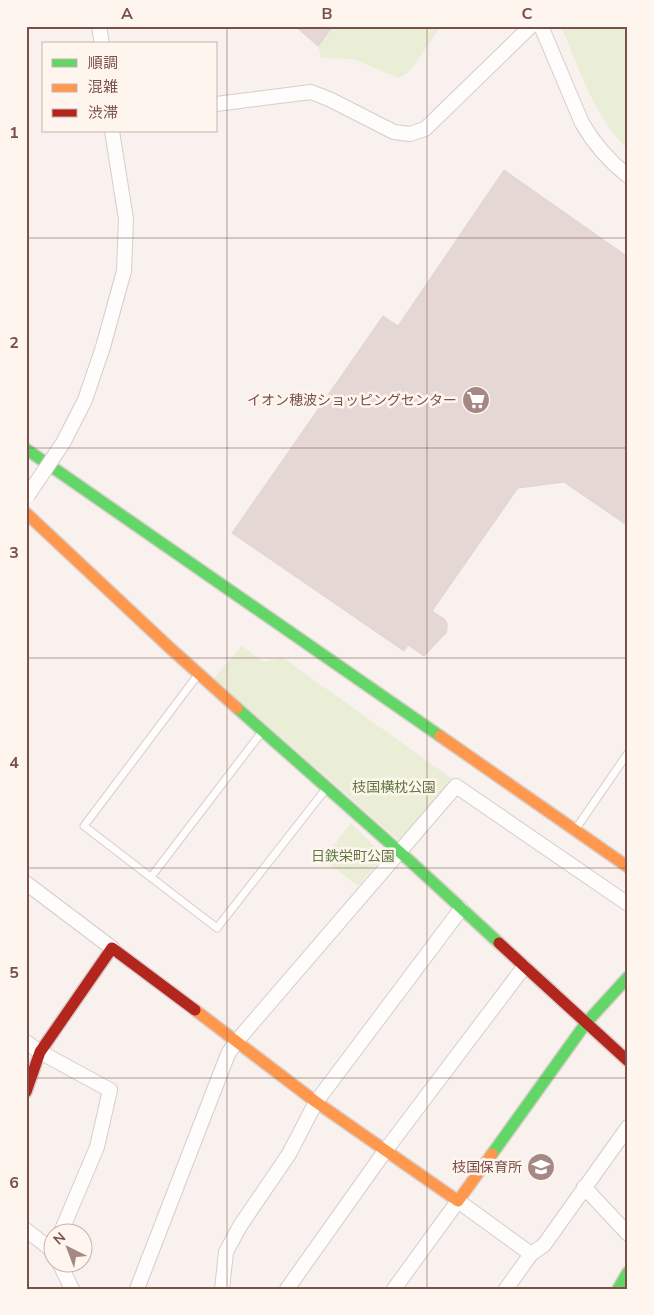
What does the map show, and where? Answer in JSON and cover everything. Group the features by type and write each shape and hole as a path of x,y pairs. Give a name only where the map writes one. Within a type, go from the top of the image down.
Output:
{"street":[{"path":"99,26 102,42"},
{"path":"218,104 311,92 329,99 394,132 410,134 425,129 531,26"},
{"path":"541,26 574,106 590,136 605,156 628,176"},
{"path":"27,497 62,443 85,400 103,347 124,271 126,219 112,132"},
{"path":"26,449 628,867"},
{"path":"26,513 199,674 411,862 628,1061"},
{"path":"136,1289 228,1054 236,1042 456,786 628,904"},
{"path":"26,883 316,1102 531,1254"},
{"path":"224,1288 226,1252 240,1226 289,1154 316,1102 461,909"},
{"path":"26,1092 40,1052 112,948"},
{"path":"287,1289 385,1151 524,967"},
{"path":"394,1289 586,1023 628,977"},
{"path":"26,1042 40,1052 110,1090 97,1146 66,1222"},
{"path":"506,1289 531,1254 544,1245 628,1127"},
{"path":"584,1187 628,1234"},
{"path":"26,1230 42,1242"},
{"path":"60,1289 62,1272"},
{"path":"64,1272 72,1289"},
{"path":"618,1289 628,1272"}],"lane":[{"path":"199,674 84,826 216,928 326,788"},
{"path":"150,877 263,731"},
{"path":"575,830 628,754"}],"green space":[{"path":"325,26 441,26 410,71 399,78 353,59 321,58 318,46 330,30"},
{"path":"561,26 628,26 628,150 616,137 588,91"},
{"name":"枝国横枕公園","path":"242,646 264,662 282,657 454,780 402,843 214,678"},
{"name":"日鉄栄町公園","path":"351,823 381,853 380,860 358,886 323,859"}],"building":[{"path":"295,26 333,26 318,46"},
{"name":"イオン穂波ショッピングセンター","path":"504,170 628,257 628,526 564,482 518,488 432,611 444,619 447,623 447,629 446,633 424,656 408,645 404,651 232,533 383,316 398,326"}],"traffic: fast":[{"path":"26,449 440,736"},
{"path":"237,708 411,862 499,943"},
{"path":"492,1154 586,1023 628,977"},
{"path":"618,1289 628,1272"}],"traffic: slow":[{"path":"26,513 237,708"},
{"path":"440,736 628,867"},
{"path":"195,1010 316,1102 458,1201 492,1154"}],"traffic: jam":[{"path":"499,943 628,1061"},
{"path":"26,1092 40,1052 112,948 195,1010"}],"place":[{"name":"イオン穂波ショッピングセンター","path":"476,400"},
{"name":"枝国保育所","path":"541,1167"}]}
